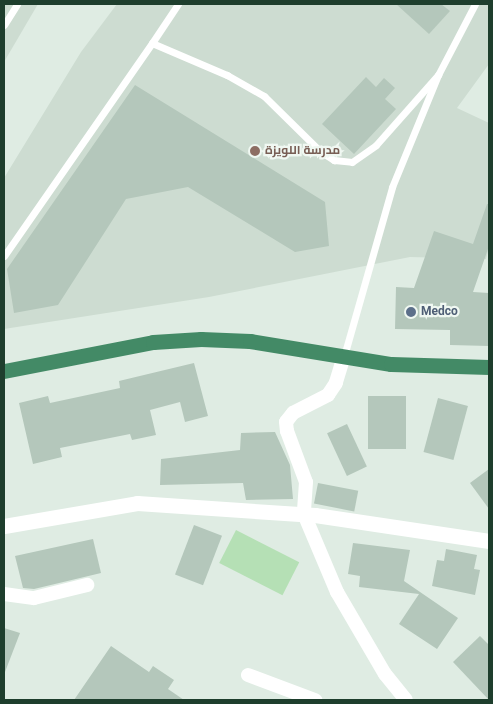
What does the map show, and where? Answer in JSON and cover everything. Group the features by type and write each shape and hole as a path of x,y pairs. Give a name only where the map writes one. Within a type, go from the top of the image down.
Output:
{"highway":[{"path":"4,371 153,342 202,339 250,341 391,364 489,367"}],"street":[{"path":"344,356 336,383 328,395 293,413 286,422 287,431 306,482 304,514 337,592 385,674 406,700"},
{"path":"4,526 137,503 304,514 489,541"},
{"path":"8,593 34,598 87,585"},
{"path":"248,674 315,700"}],"lane":[{"path":"4,25 17,4"},
{"path":"4,256 178,4"},
{"path":"344,356 392,187 438,75 475,4"},
{"path":"152,43 227,75 264,96 320,151 334,160 352,162 376,145 438,75"}],"shaded area":[{"path":"4,4 38,4 4,62"},
{"name":"مدرسة اللويزة","path":"117,4 489,4 489,64 457,108 489,123 489,248 486,259 410,257 209,297 4,329 4,178 81,52"}],"green space":[{"path":"236,530 299,562 282,595 219,563"}],"building":[{"path":"396,4 441,4 450,11 429,34"},
{"path":"366,77 376,87 384,78 395,88 385,99 396,109 354,154 322,124"},
{"path":"135,85 325,202 329,246 295,252 188,187 126,199 58,305 14,313 7,269"},
{"path":"487,204 489,204 489,246 473,292 489,293 489,346 450,345 450,330 395,329 396,287 414,288 434,231 473,244"},
{"path":"194,363 208,416 185,422 180,402 150,410 156,435 132,440 130,434 60,448 62,457 33,464 19,403 48,396 50,403 120,388 119,381"},
{"path":"368,396 406,396 406,449 368,449"},
{"path":"438,398 468,406 453,460 424,452"},
{"path":"347,424 367,467 347,476 327,433"},
{"path":"275,432 290,465 293,499 246,500 243,483 160,485 161,459 240,450 241,433"},
{"path":"489,469 489,509 470,483"},
{"path":"318,483 358,491 354,511 314,504"},
{"path":"194,525 222,536 203,585 175,574"},
{"path":"93,539 101,573 34,589 23,588 15,556"},
{"path":"353,543 410,550 404,581 458,618 437,649 399,624 419,594 359,587 360,576 348,574"},
{"path":"446,549 477,555 474,569 480,570 475,595 432,586 437,560 444,561"},
{"path":"4,628 20,633 5,672 4,672"},
{"path":"480,636 489,645 489,700 453,662"},
{"path":"111,646 149,672 153,666 174,680 168,689 184,700 74,700"}],"place":[{"name":"مدرسة اللويزة","path":"255,151"},
{"name":"Medco","path":"411,312"}]}
